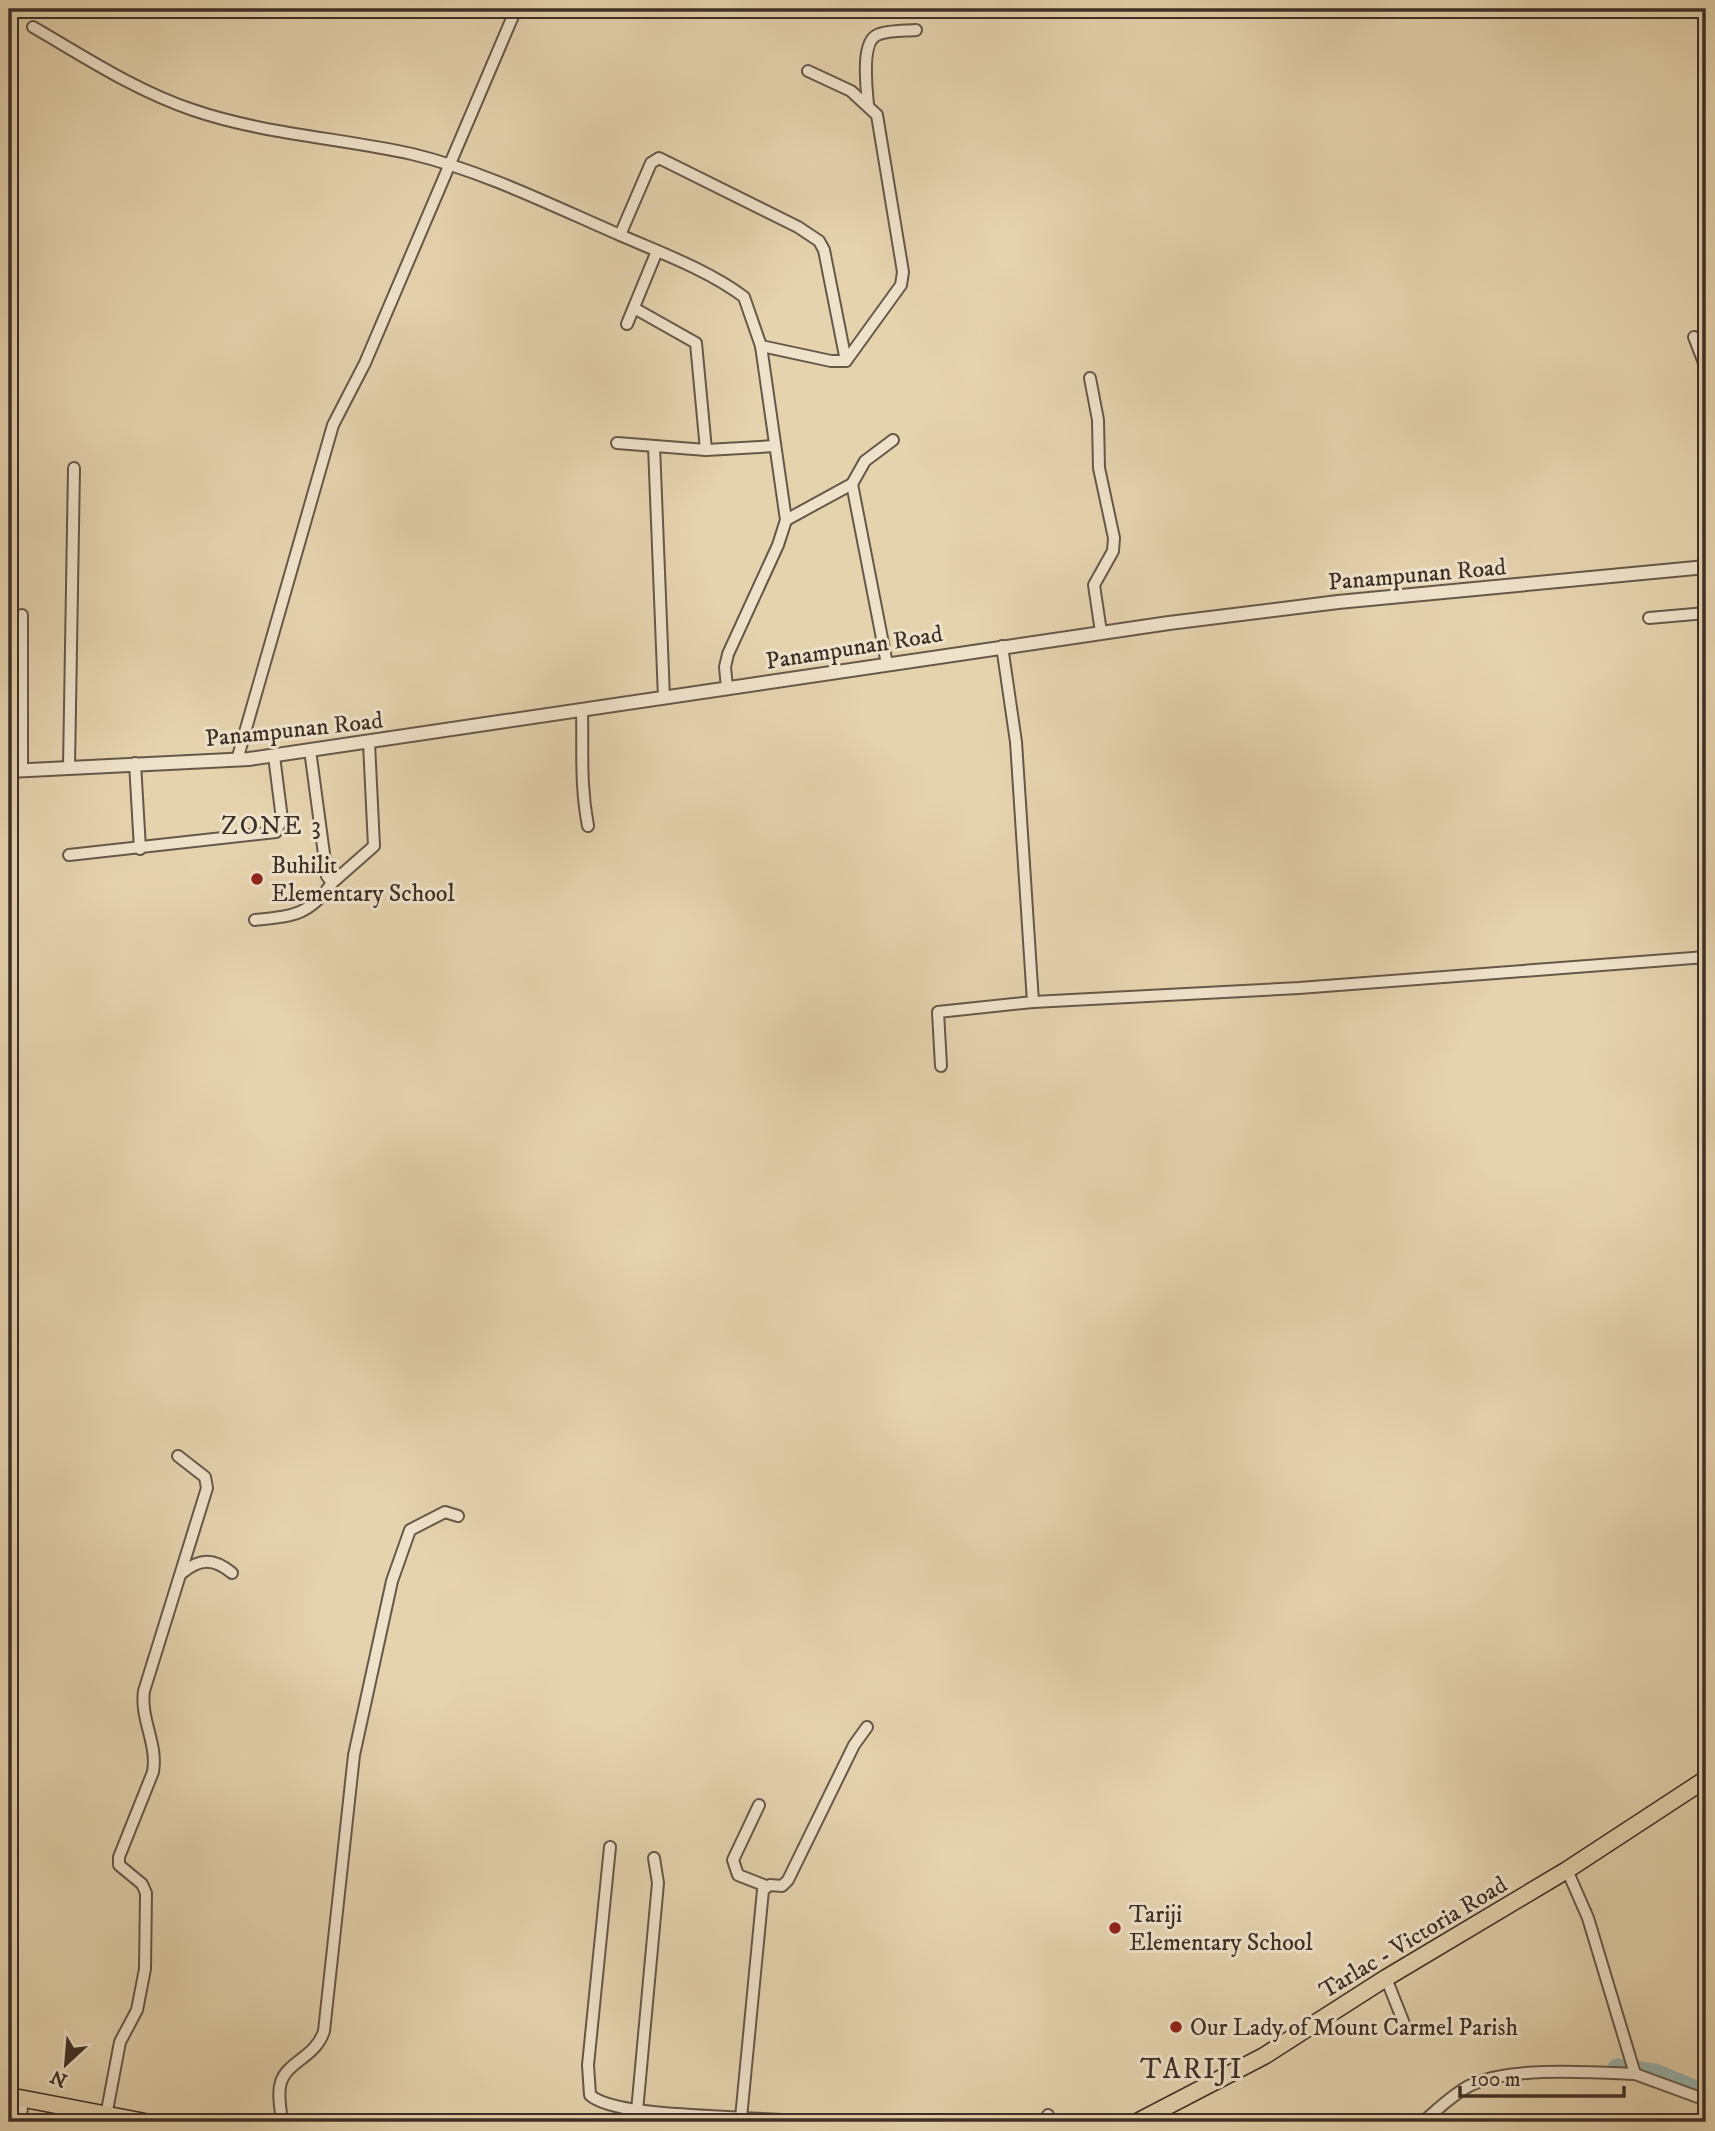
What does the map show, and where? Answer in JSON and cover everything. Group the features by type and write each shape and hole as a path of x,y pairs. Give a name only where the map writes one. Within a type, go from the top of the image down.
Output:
{"main road":[{"name":"Tarlac - Victoria Road","path":"1137,2122 1264,2056 1386,1978 1567,1870 1706,1779"},
{"path":"16,2098 140,2122"}],"street":[{"path":"237,760 333,425 365,363 516,9"},
{"path":"33,27 143,91 196,111 411,154 449,166 548,203 657,251 744,297 761,346 786,520 778,545 728,654 725,667 726,688"},
{"path":"868,105 866,63 870,40 877,34 916,30"},
{"path":"808,71 851,91 877,115 882,130 903,272 896,296 846,361"},
{"path":"620,235 651,163 659,158 812,234 824,250 846,361"},
{"path":"627,324 657,251"},
{"path":"634,308 696,343 706,450"},
{"path":"1694,337 1706,368"},
{"path":"761,346 831,361 846,361"},
{"path":"1090,378 1098,420 1099,468 1114,538 1113,551 1094,585 1101,632"},
{"path":"786,520 852,484 865,461 893,440"},
{"path":"617,443 706,450 775,446"},
{"path":"654,446 664,698"},
{"path":"69,767 74,468"},
{"path":"852,484 887,664"},
{"name":"Panampunan Road","path":"15,770 237,760 369,743 1101,632 1338,602 1706,567"},
{"path":"1649,618 1706,612"},
{"path":"15,770 22,615"},
{"path":"1002,646 1016,742 1033,1002"},
{"path":"582,710 584,744 580,775 588,827"},
{"path":"255,920 297,915 325,893 332,883 374,846 369,743"},
{"path":"310,750 327,876 332,883"},
{"path":"69,855 276,832 282,819 274,755"},
{"path":"135,763 140,849"},
{"path":"941,1066 938,1012 1033,1002 1300,988 1706,957"},
{"path":"106,2116 120,2042 137,2010 145,1969 146,1893 142,1884 119,1865 153,1772 154,1742 142,1704 207,1488 205,1477 178,1456"},
{"path":"282,2122 280,2084 313,2051 324,2031 354,1755 392,1581 410,1530 444,1512 458,1516"},
{"path":"180,1575 193,1564 206,1560 215,1562 232,1573"},
{"path":"759,1805 733,1860 738,1875 766,1886 782,1886 788,1880 853,1745 867,1727"},
{"path":"610,1847 588,2087 596,2100 638,2110 804,2121"},
{"path":"636,2122 658,1883 654,1858"},
{"path":"1567,1870 1588,1918 1635,2074"},
{"path":"741,2118 762,1896 766,1886"},
{"path":"1386,1978 1407,2031"},
{"path":"1423,2122 1449,2099 1483,2080 1566,2072 1635,2074 1706,2100"},
{"path":"16,2098 20,2122"}],"waterway":[{"path":"1617,2068 1655,2073 1706,2094"}],"place":[{"name":"Buhilit Elementary School","path":"257,879"},
{"name":"Tariji Elementary School","path":"1115,1928"},
{"name":"Our Lady of Mount Carmel Parish","path":"1176,2027"}],"district":[{"name":"ZONE 3","path":"272,825"},
{"name":"TARIJI","path":"1192,2068"}]}
